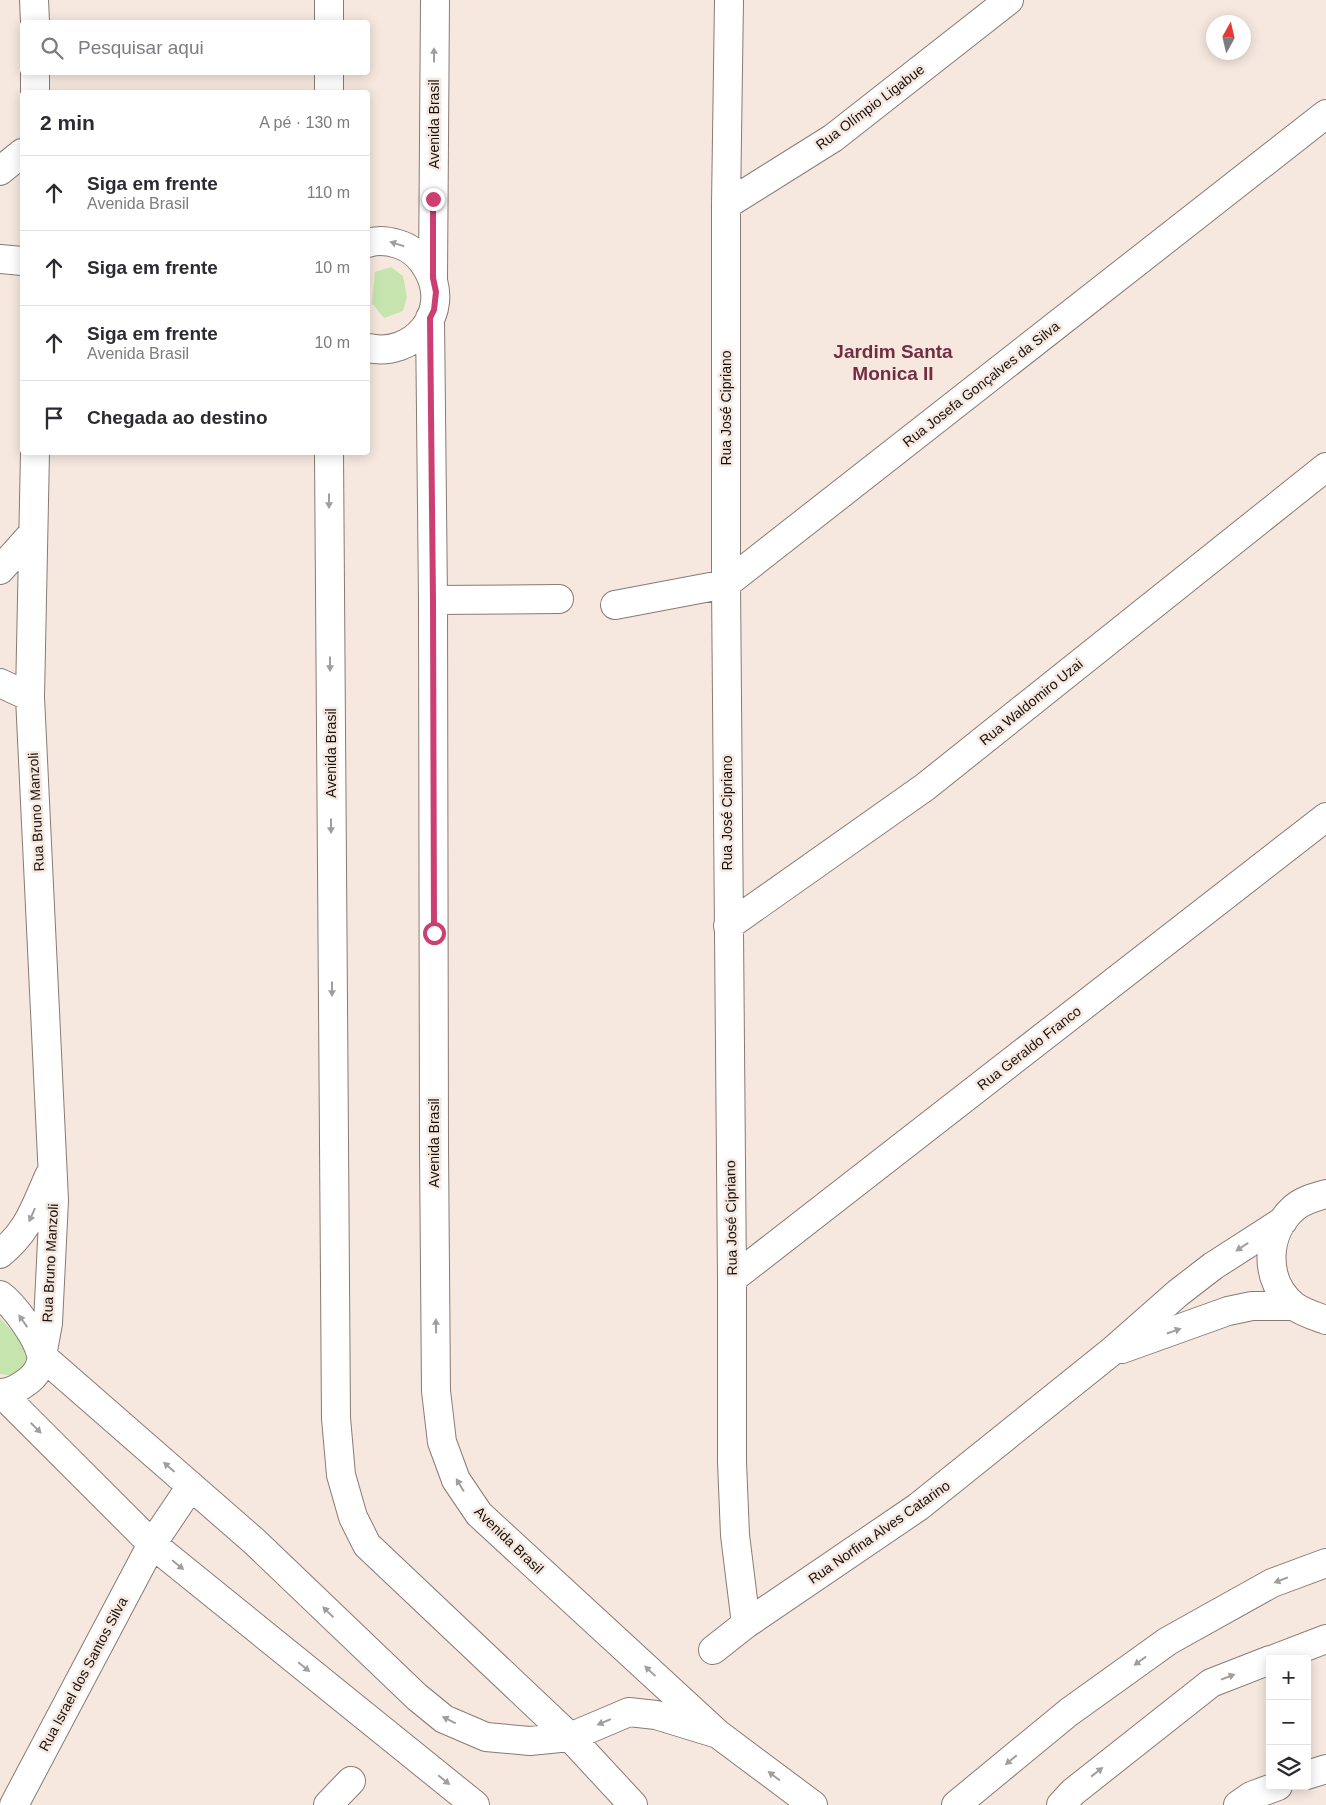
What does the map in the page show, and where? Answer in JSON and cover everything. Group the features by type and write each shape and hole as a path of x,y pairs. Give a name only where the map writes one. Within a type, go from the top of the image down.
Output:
{"street":[{"path":"34,0 35,20"},
{"path":"329,0 329,20"},
{"name":"Avenida Brasil","path":"435,0 433,278 436,292 434,310 430,318 433,600 434,1149 436,1381 442,1442 456,1480 479,1514 718,1734 813,1805"},
{"name":"Rua José Cipriano","path":"729,0 726,205 726,584 732,1462 736,1535 746,1624"},
{"name":"Rua Olímpio Ligabue","path":"726,205 833,138 1009,0"},
{"path":"35,75 35,90"},
{"path":"329,75 329,90"},
{"name":"Rua Josefa Gonçalves da Silva","path":"614,605 726,584 1326,114"},
{"path":"0,171 20,155"},
{"path":"370,243 389,241 406,247 422,258 433,278"},
{"path":"0,259 20,261"},
{"path":"370,349 379,351 397,348 414,340 426,327 430,318"},
{"name":"Rua Bruno Manzoli","path":"1,1393 18,1388 31,1379 39,1369 49,1314 54,1200 30,697 35,455"},
{"name":"Avenida Brasil","path":"329,455 336,1418 341,1475 353,1517 367,1545 570,1737 634,1805"},
{"name":"Rua Waldomiro Uzai","path":"728,926 925,787 1326,467"},
{"path":"0,570 33,533"},
{"path":"433,600 558,599"},
{"path":"0,682 30,697"},
{"name":"Rua Geraldo Franco","path":"732,1279 1326,818"},
{"name":"Rua Bruno Manzoli","path":"0,1254 14,1242 27,1225 52,1170"},
{"name":"Rua Norfina Alves Catarino","path":"713,1650 746,1624 918,1507 1112,1352 1149,1318 1206,1271 1282,1221 1295,1207 1310,1198 1326,1194"},
{"path":"1282,1221 1274,1238 1271,1256 1273,1274 1282,1292 1294,1306 1309,1315 1326,1320"},
{"path":"0,1295 20,1316 32,1334 42,1356 255,1542 417,1697 444,1719 486,1737 530,1741 570,1737 629,1712 656,1715 718,1734"},
{"name":"Rua Norfina Alves Catarino","path":"1112,1352 1228,1311 1252,1306 1294,1306"},
{"path":"1,1393 152,1544 475,1805"},
{"name":"Rua Israel dos Santos Silva","path":"14,1805 152,1544 191,1486"},
{"path":"956,1805 1069,1712 1168,1641 1272,1583 1326,1562"},
{"path":"1284,1655 1326,1639"},
{"path":"1061,1805 1072,1792 1211,1683 1266,1662"},
{"path":"1311,1774 1326,1768"},
{"path":"328,1805 351,1781"},
{"path":"1238,1805 1251,1796 1267,1790"}],"green space":[{"path":"391,267 403,276 407,297 403,311 384,318 372,303 375,272"},
{"path":"0,1318 24,1344 28,1361 24,1371 14,1376 0,1374"}],"district":[{"name":"Jardim Santa Monica II","path":"893,362"}],"route":[{"path":"433,199 433,278 436,292 434,310 430,318 434,933"}]}
